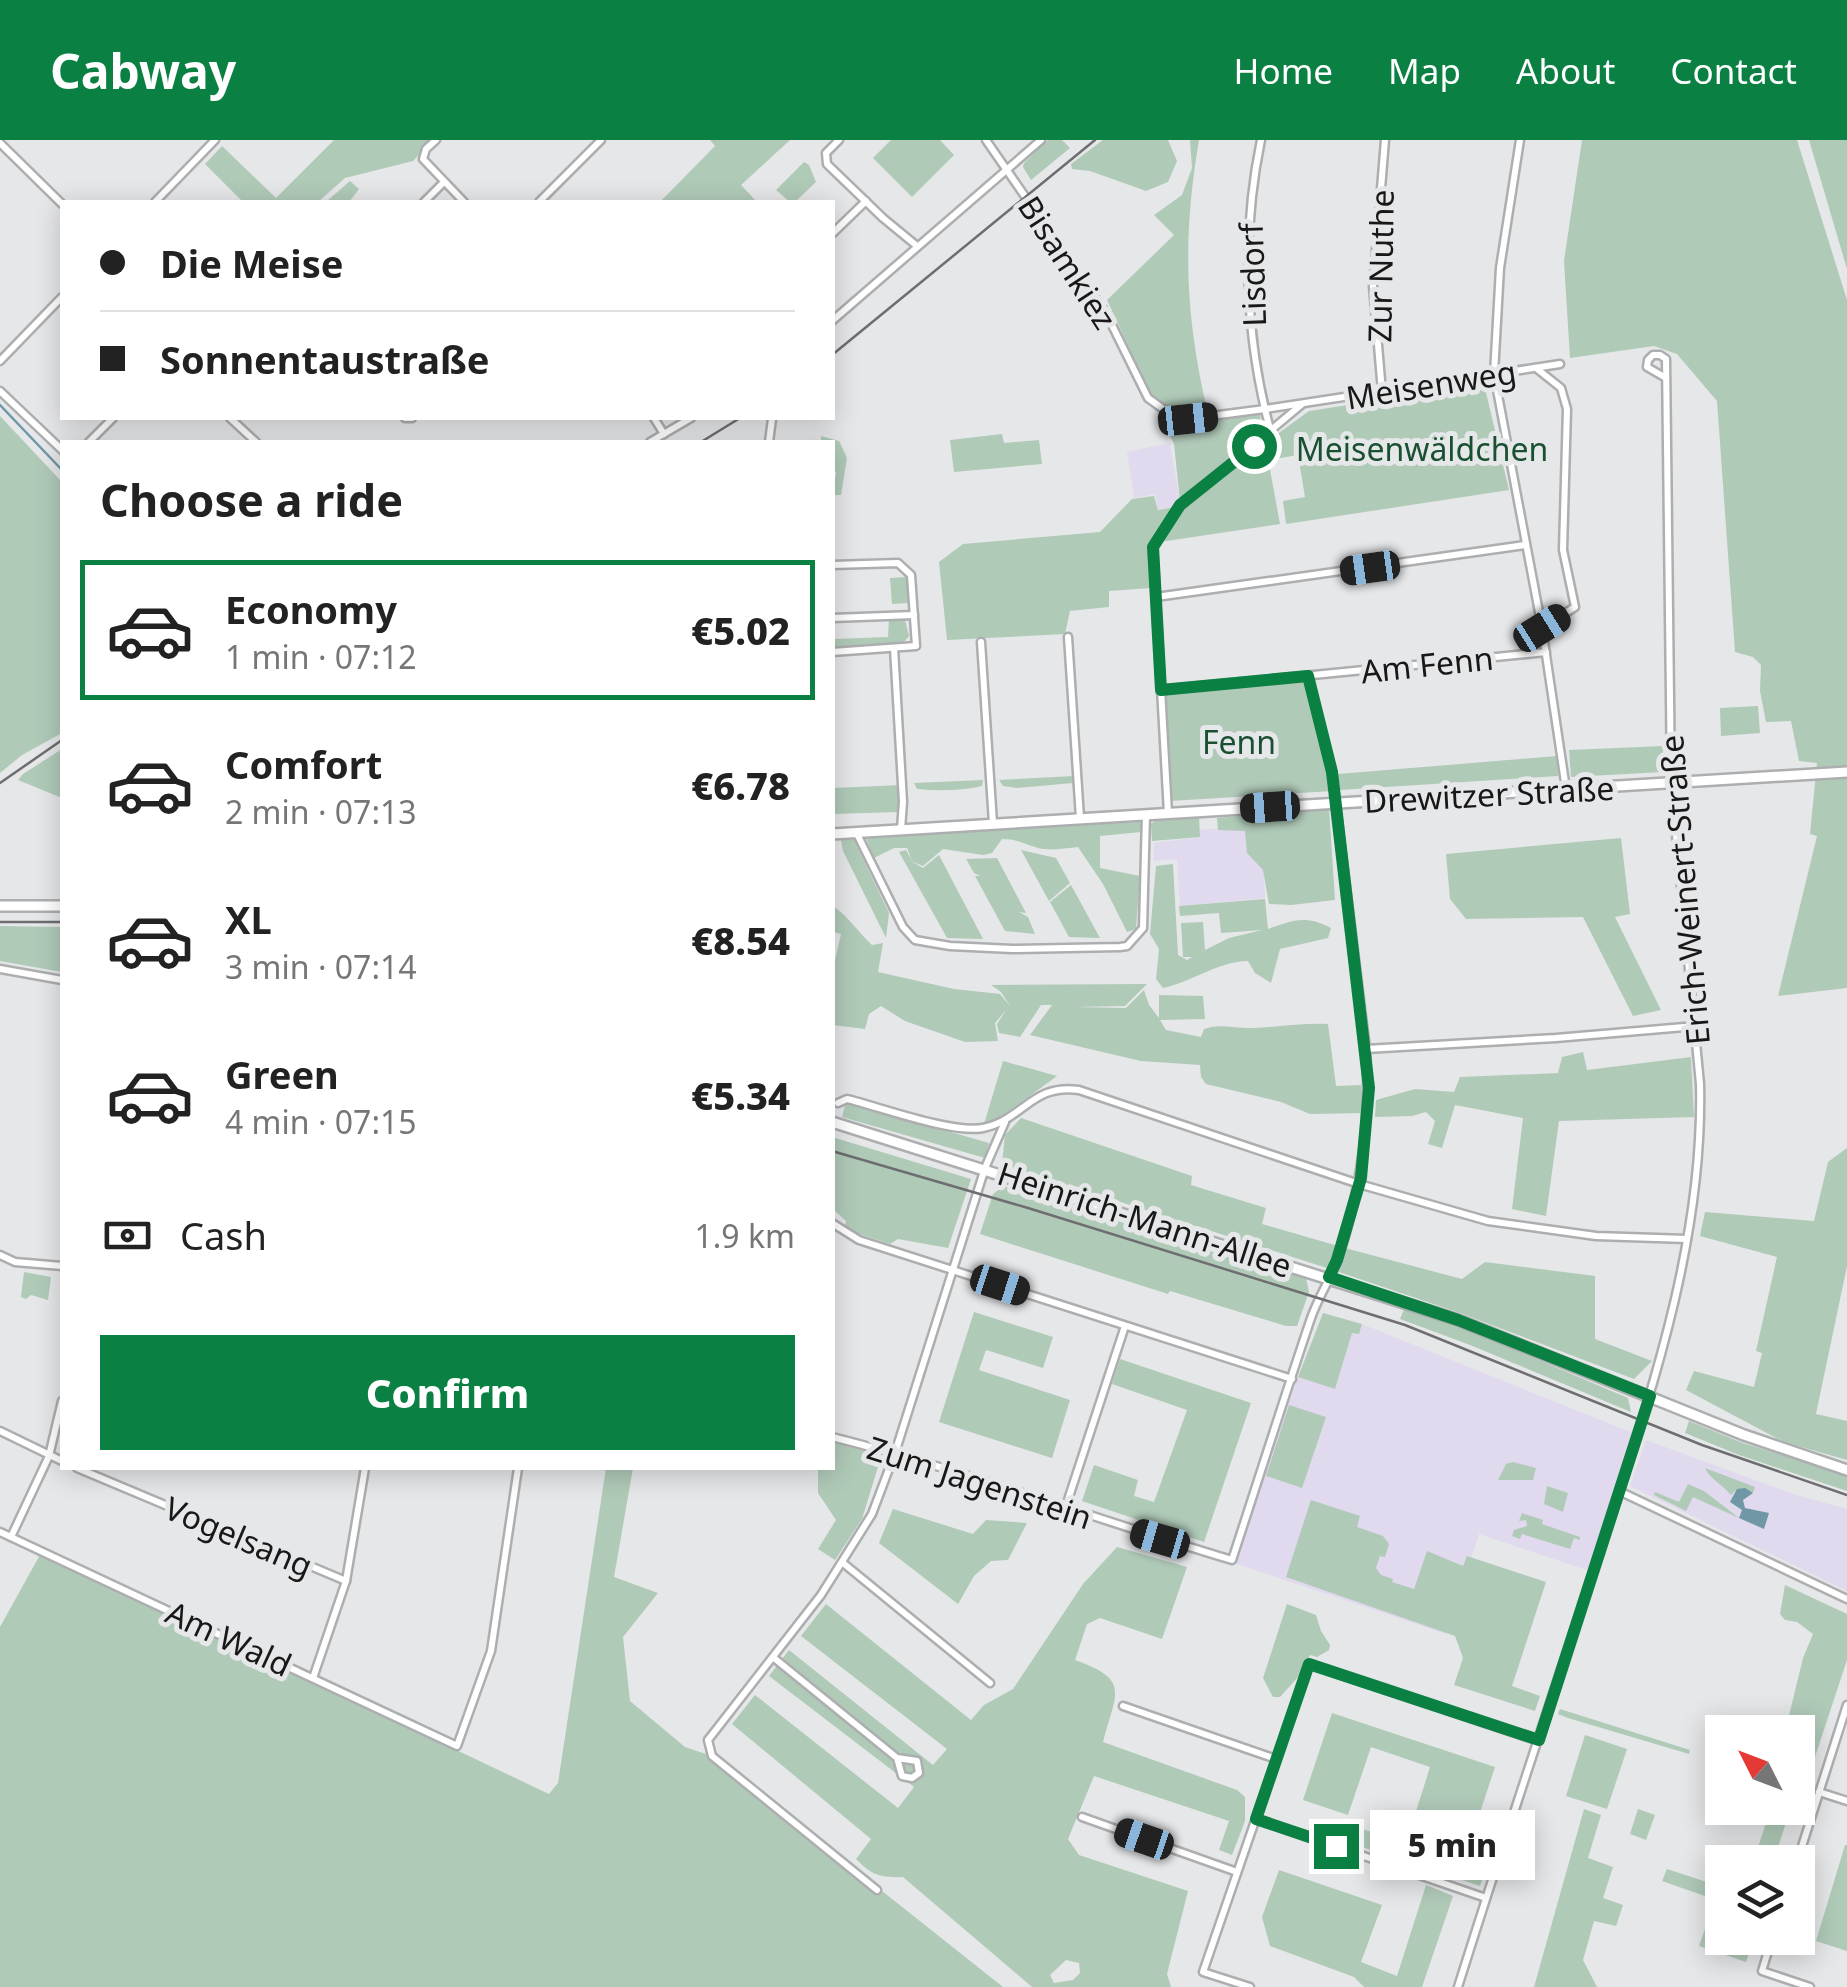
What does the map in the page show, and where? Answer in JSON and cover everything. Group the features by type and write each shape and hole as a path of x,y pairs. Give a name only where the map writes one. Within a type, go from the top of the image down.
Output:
{"main road":[{"name":"Drewitzer Straße","path":"835,834 1847,772"},
{"path":"0,906 60,906"},
{"name":"Heinrich-Mann-Allee","path":"835,1123 1458,1320 1744,1435 1847,1470"}],"street":[{"path":"157,200 215,140"},
{"path":"436,140 426,149 424,159 462,200"},
{"path":"541,200 600,140"},
{"path":"838,140 826,152 825,161 918,246"},
{"name":"Bisamkiez","path":"986,140 1107,315 1143,388"},
{"path":"835,318 1040,140"},
{"name":"Lisdorf","path":"1261,140 1251,189 1248,236 1252,330 1264,410"},
{"name":"Zur Nuthe","path":"1382,392 1373,286 1385,140"},
{"path":"1520,140 1500,268 1494,374 1542,628 1566,789"},
{"path":"0,144 60,202"},
{"path":"426,200 444,182"},
{"path":"835,232 866,201"},
{"path":"0,360 60,299"},
{"name":"Meisenweg","path":"1143,388 1155,406 1188,419 1560,364"},
{"path":"1536,368 1561,388 1568,409 1563,550 1574,607 1542,628"},
{"name":"Erich-Weinert-Straße","path":"1458,1987 1650,1396 1687,1239 1701,1127 1696,1026 1670,783 1666,378"},
{"path":"0,391 60,448"},
{"name":"Meisenweg","path":"1168,813 1153,547 1175,511 1302,404"},
{"path":"1264,410 1271,433"},
{"path":"91,440 112,420"},
{"path":"232,420 254,440"},
{"path":"655,420 664,434"},
{"path":"654,440 688,420"},
{"path":"1156,597 1525,545"},
{"path":"835,565 898,563 911,575 916,646 835,652"},
{"path":"835,618 914,615"},
{"path":"1068,637 1080,818"},
{"path":"980,642 993,823"},
{"path":"894,648 904,802 901,829"},
{"name":"Am Fenn","path":"1161,690 1546,652"},
{"path":"835,1225 859,1240 1292,1379 1316,1302 1337,1260 1359,1184 1368,1112 1366,1049 1332,772 1308,676"},
{"path":"856,832 903,927 915,940 1012,949 1128,946 1143,928 1146,815"},
{"path":"0,969 60,980"},
{"path":"1366,1049 1696,1026"},
{"path":"877,1890 712,1756 708,1740 843,1563 872,1514 985,1168 1006,1122 1023,1104 1048,1091 1080,1090 1460,1214 1596,1236 1687,1239"},
{"path":"838,1102 847,1098 952,1127 978,1130 1006,1122"},
{"path":"0,1255 15,1262 60,1266"},
{"path":"1065,1509 1126,1326"},
{"name":"Zum Jagenstein","path":"835,1437 1232,1560 1292,1379"},
{"path":"11,1537 49,1456 60,1409"},
{"path":"0,1431 60,1460"},
{"name":"Vogelsang","path":"83,1470 346,1581"},
{"path":"313,1678 346,1581 364,1470"},
{"name":"Am Wald","path":"0,1532 457,1746 490,1651 518,1470"},
{"path":"1620,1491 1847,1598"},
{"path":"843,1563 990,1683"},
{"path":"774,1658 897,1758"},
{"path":"1250,1987 1203,1972 1309,1664 1539,1740"},
{"path":"1802,1845 1847,1705"},
{"path":"1123,1706 1276,1759"},
{"path":"1819,1792 1847,1801"},
{"path":"1082,1817 1237,1872"},
{"path":"1256,1819 1486,1898"},
{"path":"1767,1955 1762,1971 1810,1987"}],"shaded area":[{"path":"1170,443 1180,501 1174,507 1158,509 1155,494 1134,498 1127,452"},
{"path":"1247,826 1263,853 1265,898 1180,906 1177,859 1154,861 1154,843 1200,837 1200,830"},
{"path":"1362,1324 1643,1437 1599,1574 1479,1534 1446,1634 1234,1563 1298,1377 1335,1388 1352,1332 1359,1334"},
{"path":"1646,1440 1796,1495 1847,1509 1847,1591 1630,1486"}],"green space":[{"path":"334,140 433,140 413,161 345,178 320,200 241,200 205,164 222,146 276,198"},
{"path":"710,140 790,140 741,185 755,200 662,200 715,146"},
{"path":"891,140 940,140 954,155 912,197 873,158"},
{"path":"1048,140 1062,140 1070,148 1031,180 1024,163"},
{"path":"1103,140 1168,140 1177,161 1168,182 1146,191 1090,171 1072,169 1071,164"},
{"name":"Meisenwäldchen","path":"1190,140 1199,140 1190,211 1188,278 1194,344 1208,414 1214,420 1260,415 1280,524 1153,543 1151,588 1109,591 1109,607 1070,611 1065,634 947,640 939,562 963,544 1100,532 1132,499 1154,496 1158,510 1175,507 1180,501 1174,444 1107,300 1174,235 1154,215 1182,195 1192,168"},
{"path":"1582,140 1797,140 1847,300 1847,988 1778,996 1817,836 1810,834 1817,763 1799,761 1791,721 1766,722 1760,691 1761,665 1753,657 1735,652 1717,401 1677,354 1654,346 1570,358 1564,261"},
{"path":"1809,140 1847,140 1847,269"},
{"path":"804,162 809,165 816,182 797,200 788,200 776,190"},
{"path":"350,181 359,189 351,200 328,200"},
{"name":"Meisenwäldchen","path":"1484,384 1509,490 1286,524 1283,501 1305,497 1298,455 1275,459 1272,438 1309,411"},
{"path":"0,416 60,480 60,734 22,755 0,773"},
{"path":"1002,434 1004,443 1039,440 1042,464 954,472 950,440"},
{"path":"821,436 839,441 847,458 841,495 835,495 835,440 821,440"},
{"path":"907,577 908,603 892,604 890,578"},
{"path":"889,618 905,620 909,636 903,643 835,647 835,639 888,637"},
{"name":"Fenn","path":"1306,678 1333,791 1170,801 1164,692"},
{"path":"1758,706 1760,733 1721,736 1720,708"},
{"path":"1663,746 1663,772 1571,777 1569,750"},
{"path":"60,750 60,797 18,780"},
{"path":"1557,756 1558,776 1340,790 1338,774"},
{"path":"1074,776 1073,783 1017,788 1003,786 999,780"},
{"path":"983,780 982,786 950,790 917,789 914,783"},
{"path":"901,785 901,807 898,812 835,814 835,788"},
{"path":"1329,808 1335,900 1269,904 1263,870 1247,853 1245,831 1218,830 1217,818"},
{"path":"1199,817 1200,837 1152,841 1151,824 1155,821"},
{"path":"1141,822 1141,832 1100,836 1100,868 1140,876 1136,929 1127,932 1103,884 1078,847 1046,849 1002,839 992,853 943,849 923,866 911,861 923,868 939,855 983,939 947,938 899,852 906,850 912,861 907,848 894,848 874,858 865,836"},
{"path":"1621,838 1630,914 1615,917 1661,1010 1633,1016 1583,917 1466,919 1450,899 1446,854"},
{"path":"841,840 854,840 889,913 886,938 843,851"},
{"path":"1021,850 1056,858 1070,883 1049,901"},
{"path":"997,858 1026,913 1019,912 1028,917 1035,934 1005,931 975,876 980,876 966,859"},
{"path":"1173,864 1178,955 1187,960 1192,957 1183,957 1181,923 1203,922 1205,950 1229,938 1262,930 1221,933 1219,913 1180,916 1179,906 1265,899 1268,929 1307,920 1331,928 1328,938 1280,949 1271,983 1255,973 1248,961 1227,964 1163,988 1156,979 1159,949 1150,934 1156,866"},
{"path":"1071,885 1100,938 1069,937 1050,902"},
{"path":"835,908 872,945 883,943 878,972 954,989 1000,994 1010,1006 1001,992 991,985 1147,984 1125,1006 1075,1007 1126,1008 1144,990 1159,1018 1159,995 1203,996 1205,1019 1160,1020 1166,1030 1201,1037 1204,1029 1216,1026 1328,1024 1336,1086 1361,1085 1363,1113 1310,1114 1281,1102 1206,1084 1200,1065 1141,1061 1030,1035 1052,1005 1041,1005 1020,1037 999,1033 997,1024 1006,1010 995,1023 998,1041 965,1042 905,1021 881,1006 869,1014 865,1029 835,1025 835,960 841,934 835,932"},
{"path":"0,926 60,927 60,972 0,961"},
{"path":"1583,1052 1587,1070 1691,1057 1694,1117 1559,1121 1546,1216 1512,1209 1523,1118 1455,1105 1442,1148 1428,1144 1435,1121 1426,1112 1375,1117 1376,1100 1415,1089 1454,1092 1460,1077 1558,1073 1562,1057"},
{"path":"1003,1061 1057,1076 998,1119 984,1124"},
{"path":"846,1102 989,1143 985,1158 842,1117"},
{"path":"1021,1118 1192,1176 1191,1185 1266,1208 1262,1224 1338,1246 1330,1269 1002,1164 1005,1135"},
{"path":"835,1138 971,1179 948,1248 898,1239 890,1244 844,1229 846,1221 835,1211"},
{"path":"1847,1148 1847,1266 1816,1414 1847,1421 1847,1460 1784,1442 1686,1390 1694,1371 1754,1387 1762,1353 1756,1351 1777,1257 1700,1236 1705,1212 1814,1221 1828,1162"},
{"path":"1004,1186 1306,1278 1309,1292 1297,1326 1170,1291 1168,1294 980,1234 993,1194"},
{"path":"1345,1248 1462,1279 1485,1262 1595,1276 1595,1339 1652,1361 1634,1379 1339,1272"},
{"path":"24,1272 51,1277 48,1300 31,1295 21,1297"},
{"path":"1405,1307 1628,1398 1631,1412 1400,1319"},
{"path":"974,1312 1053,1337 1043,1368 986,1350 979,1370 1070,1400 1052,1458 939,1422"},
{"path":"1323,1313 1362,1324 1359,1334 1352,1333 1335,1389 1298,1377"},
{"path":"1120,1359 1251,1403 1204,1542 1082,1501 1094,1465 1138,1480 1134,1496 1154,1502 1187,1410 1112,1384"},
{"path":"1289,1405 1326,1417 1302,1488 1266,1476"},
{"path":"1689,1421 1743,1443 1847,1475 1847,1491 1685,1433"},
{"path":"835,1441 881,1457 862,1519 835,1560 818,1549 836,1520 818,1493 818,1470 835,1470"},
{"path":"1506,1464 1536,1468 1533,1480 1498,1480"},
{"path":"1705,1468 1755,1487 1753,1493 1741,1489 1731,1495"},
{"path":"606,1470 633,1470 614,1577 658,1593 623,1637 630,1701 685,1747 712,1756 1003,1987 0,1987 0,1627 41,1553 549,1794 558,1783"},
{"path":"1688,1484 1704,1491 1739,1518 1693,1497 1686,1511 1654,1495 1655,1492 1679,1502"},
{"path":"1547,1486 1568,1493 1563,1512 1544,1504"},
{"path":"1311,1500 1360,1516 1357,1527 1383,1536 1389,1544 1376,1568 1392,1582 1414,1589 1427,1551 1463,1566 1467,1556 1546,1582 1512,1686 1540,1696 1535,1711 1454,1685 1463,1658 1455,1636 1286,1577"},
{"path":"893,1509 973,1534 986,1520 1027,1523 1008,1560 991,1561 974,1576 958,1604 879,1543"},
{"path":"1522,1513 1580,1540 1574,1538 1570,1549 1522,1534 1520,1539 1512,1536 1514,1530 1527,1526 1526,1520 1519,1521"},
{"path":"1117,1547 1187,1567 1162,1639 1100,1618 1087,1624 1075,1660 1105,1674 1115,1690 1103,1742 1237,1790 1245,1797 1245,1821 1232,1855 1219,1850 1229,1821 1094,1776 1068,1839 1079,1855 1188,1891 1167,1974 1171,1987 1032,1987 903,1877 877,1874 861,1864 856,1859 871,1839 732,1724 755,1695 898,1808 914,1787 769,1676 789,1650 933,1765 947,1749 801,1636 826,1604 971,1720 984,1705 1013,1689 1083,1584","holes":["1066,1960 1079,1963 1080,1973 1073,1980 1054,1983 1050,1975"]},
{"path":"1785,1585 1847,1614 1847,1660 1815,1757 1815,1715 1789,1715 1813,1634 1780,1614"},
{"path":"1287,1604 1316,1615 1330,1645 1317,1657 1310,1655 1298,1677 1280,1697 1273,1697 1263,1678"},
{"path":"1560,1709 1690,1750 1689,1754 1568,1718 1558,1714"},
{"path":"1332,1713 1495,1767 1463,1864 1485,1872 1480,1886 1353,1844 1359,1828 1406,1843 1430,1767 1371,1747 1348,1815 1303,1800"},
{"path":"1585,1735 1627,1749 1607,1809 1566,1796"},
{"path":"1584,1809 1601,1815 1588,1858 1613,1867 1603,1898 1623,1905 1616,1926 1594,1921 1583,1960 1597,1987 1534,1987"},
{"path":"1638,1809 1655,1815 1646,1840 1630,1834"},
{"path":"1765,1825 1785,1825 1779,1845 1759,1845"},
{"path":"1847,1845 1847,1951 1816,1941"},
{"path":"1667,1869 1705,1881 1705,1896 1662,1881"},
{"path":"1279,1870 1382,1905 1361,1962 1397,1976 1426,1885 1453,1896 1422,1987 1364,1987 1354,1977 1270,1946 1262,1917"},
{"path":"1725,1955 1748,1955 1746,1962"}],"water":[{"path":"1737,1489 1753,1493 1743,1500 1745,1508 1769,1513 1764,1529 1739,1518 1742,1510 1730,1502"}],"waterway":[{"path":"0,405 60,468"}],"tram line":[{"path":"835,353 1095,140"},
{"path":"704,440 737,420"},
{"path":"0,783 60,741"},
{"path":"0,922 60,922"},
{"path":"835,1152 1405,1325 1702,1445 1847,1495"}],"route":[{"path":"1254,446 1180,505 1153,547 1161,690 1308,676 1332,772 1369,1088 1361,1178 1329,1277 1458,1320 1650,1396 1539,1740 1309,1664 1256,1819 1336,1846"}]}
